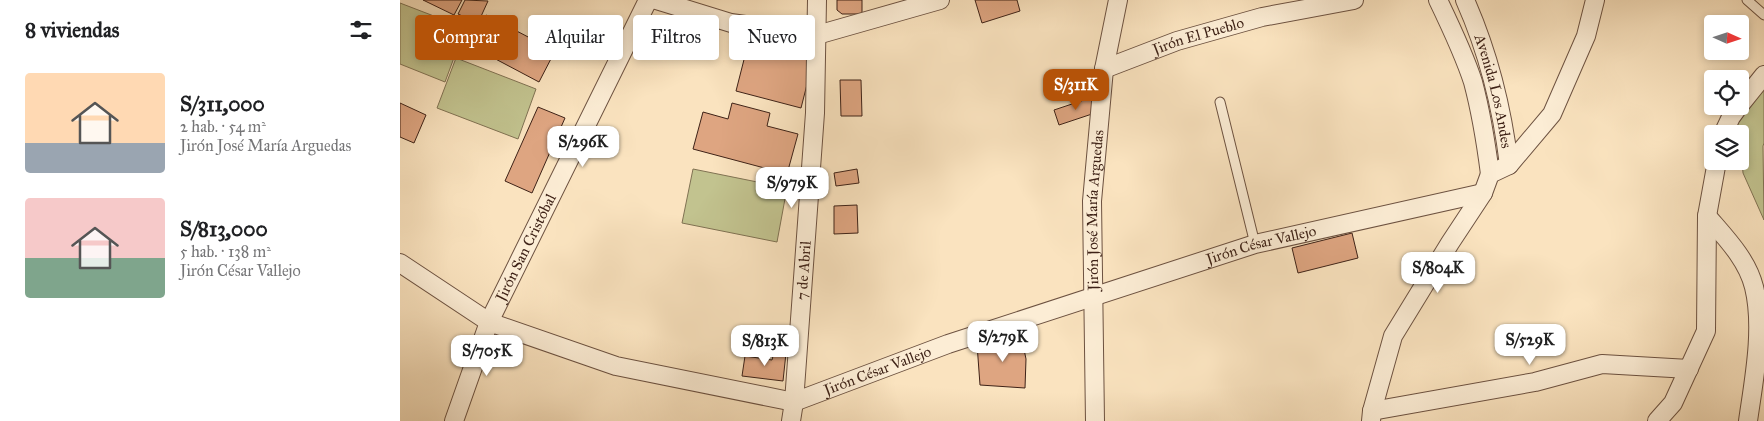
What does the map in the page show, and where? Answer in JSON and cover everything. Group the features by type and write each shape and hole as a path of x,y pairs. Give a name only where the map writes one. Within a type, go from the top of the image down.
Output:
{"street":[{"name":"Jirón San Cristóbal","path":"454,421 489,322 648,0"},
{"path":"656,0 731,24 817,35 940,0"},
{"name":"7 de Abril","path":"791,421 794,402 815,112 817,0"},
{"name":"Jirón José María Arguedas","path":"1095,421 1092,201 1104,69 1118,0"},
{"name":"Jirón El Pueblo","path":"1104,69 1177,41 1262,17 1354,0"},
{"name":"Avenida Los Andes","path":"1372,416 1394,336 1450,243 1483,193 1490,174 1472,82 1460,48 1438,0"},
{"name":"Avenida Los Andes","path":"1465,0 1476,26 1492,75 1503,120 1508,165 1490,174"},
{"path":"1508,165 1552,114 1586,36 1595,0"},
{"path":"1749,94 1764,75"},
{"path":"1657,421 1673,402 1706,331 1708,216 1716,170"},
{"name":"Jirón César Vallejo","path":"794,402 948,344 1255,244 1483,193"},
{"path":"1708,216 1742,260 1754,285 1759,315 1755,373 1748,421"},
{"path":"400,263 489,322 616,366 794,402"},
{"path":"1372,416 1535,382 1602,364 1688,369"}],"lane":[{"path":"1747,0 1764,15"},
{"path":"1220,102 1255,244"}],"green space":[{"path":"400,3 431,15 415,15 415,60 453,60 445,82 400,64"},
{"path":"455,60 461,60 536,89 518,139 437,108"},
{"path":"1764,71 1764,220 1743,173 1743,170 1749,170 1749,125 1737,125 1736,115 1749,115 1749,95"},
{"path":"693,169 787,188 777,242 682,223"}],"building":[{"path":"423,0 462,0 454,15"},
{"path":"465,0 488,1 482,15 458,14"},
{"path":"837,0 862,0 862,14 842,14 837,10"},
{"path":"975,0 1017,0 1020,11 982,23"},
{"path":"518,32 528,37 528,60 550,60 539,82 497,60 518,60"},
{"path":"744,60 813,60 801,108 736,91"},
{"path":"840,80 861,80 862,116 841,116"},
{"path":"1093,97 1098,112 1059,125 1054,110"},
{"path":"400,103 426,115 414,143 400,137"},
{"path":"732,103 770,113 767,126 798,134 787,174 693,149 703,112 728,119"},
{"path":"538,107 565,118 532,193 505,181"},
{"path":"857,169 859,183 836,186 834,173"},
{"path":"857,205 858,233 834,234 834,206"},
{"path":"1352,233 1358,258 1298,273 1292,248"},
{"path":"1021,335 1026,359 1025,388 980,385 977,344"},
{"path":"774,352 786,353 783,381 742,376 745,356 772,360"}]}
